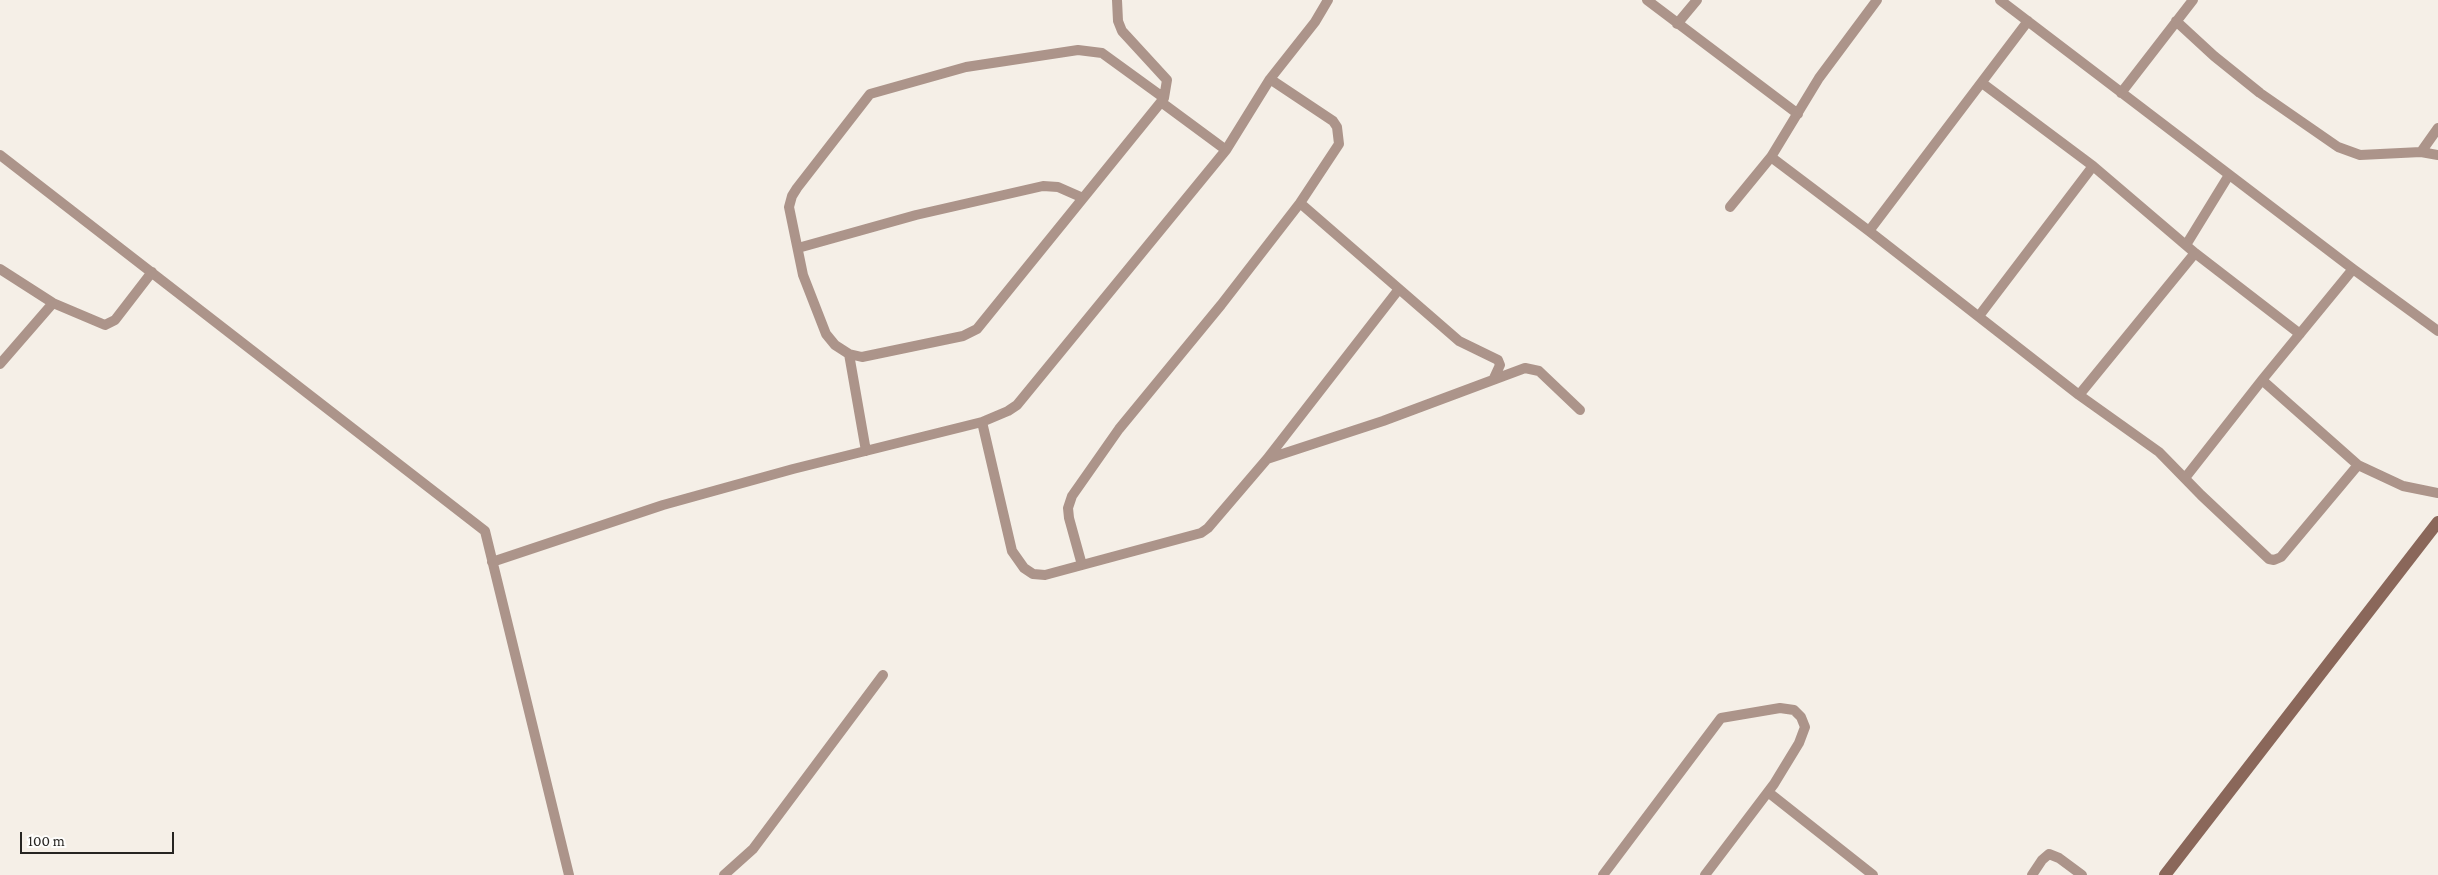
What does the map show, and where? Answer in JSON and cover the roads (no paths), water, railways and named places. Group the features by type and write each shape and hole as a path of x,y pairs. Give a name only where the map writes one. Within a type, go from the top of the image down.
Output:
{"street":[{"path":"1117,0 1118,21 1122,31 1166,78 1163,100 977,329 963,336 879,355 862,357 849,354 834,345 826,334 803,275 789,207 792,196 870,94 966,67 1084,50 1102,53 1163,100 1226,150"},
{"path":"492,562 662,505 982,422 1003,414 1017,405 1226,150 1270,79 1315,22 1328,0"},
{"path":"1648,0 1798,114"},
{"path":"1678,24 1697,0"},
{"path":"2000,0 2353,269 2438,331"},
{"path":"2121,92 2193,0"},
{"path":"1730,207 1771,157 1819,78 1872,2"},
{"path":"1869,230 2028,21"},
{"path":"2176,21 2214,56 2260,93 2338,147 2360,155 2421,152 2438,155"},
{"path":"1082,565 1069,518 1068,508 1072,496 1119,429 1221,305 1300,203 1339,144 1338,127 1334,121 1270,79"},
{"path":"1982,82 2093,166 2186,245 2300,334"},
{"path":"2421,152 2438,128"},
{"path":"0,155 485,531 569,875"},
{"path":"1771,157 1869,230 2079,395 2150,445 2265,556 2274,560 2281,557 2358,465"},
{"path":"1979,316 2093,166"},
{"path":"2186,245 2229,175"},
{"path":"798,248 916,216 1043,186 1058,187 1084,198"},
{"path":"1300,203 1459,341 1498,360 1500,365 1494,378"},
{"path":"2079,395 2195,252"},
{"path":"0,269 53,303 105,325 115,320 152,272"},
{"path":"2185,478 2353,269"},
{"path":"982,422 1012,551 1018,561 1033,574 1045,575 1147,549 1204,531 1267,459 1399,289"},
{"path":"0,364 53,303"},
{"path":"849,354 866,451"},
{"path":"1267,459 1383,421 1525,368 1533,368 1580,410"},
{"path":"2262,380 2358,465 2408,488 2438,493"},
{"path":"2165,875 2438,522"},
{"path":"724,875 753,849 882,676"},
{"path":"1603,875 1721,718 1771,709 1790,708 1798,713 1803,722 1803,735 1768,792 1705,875"},
{"path":"1768,792 1873,875"},
{"path":"2032,875 2042,860 2050,854 2059,858 2082,875"}]}
